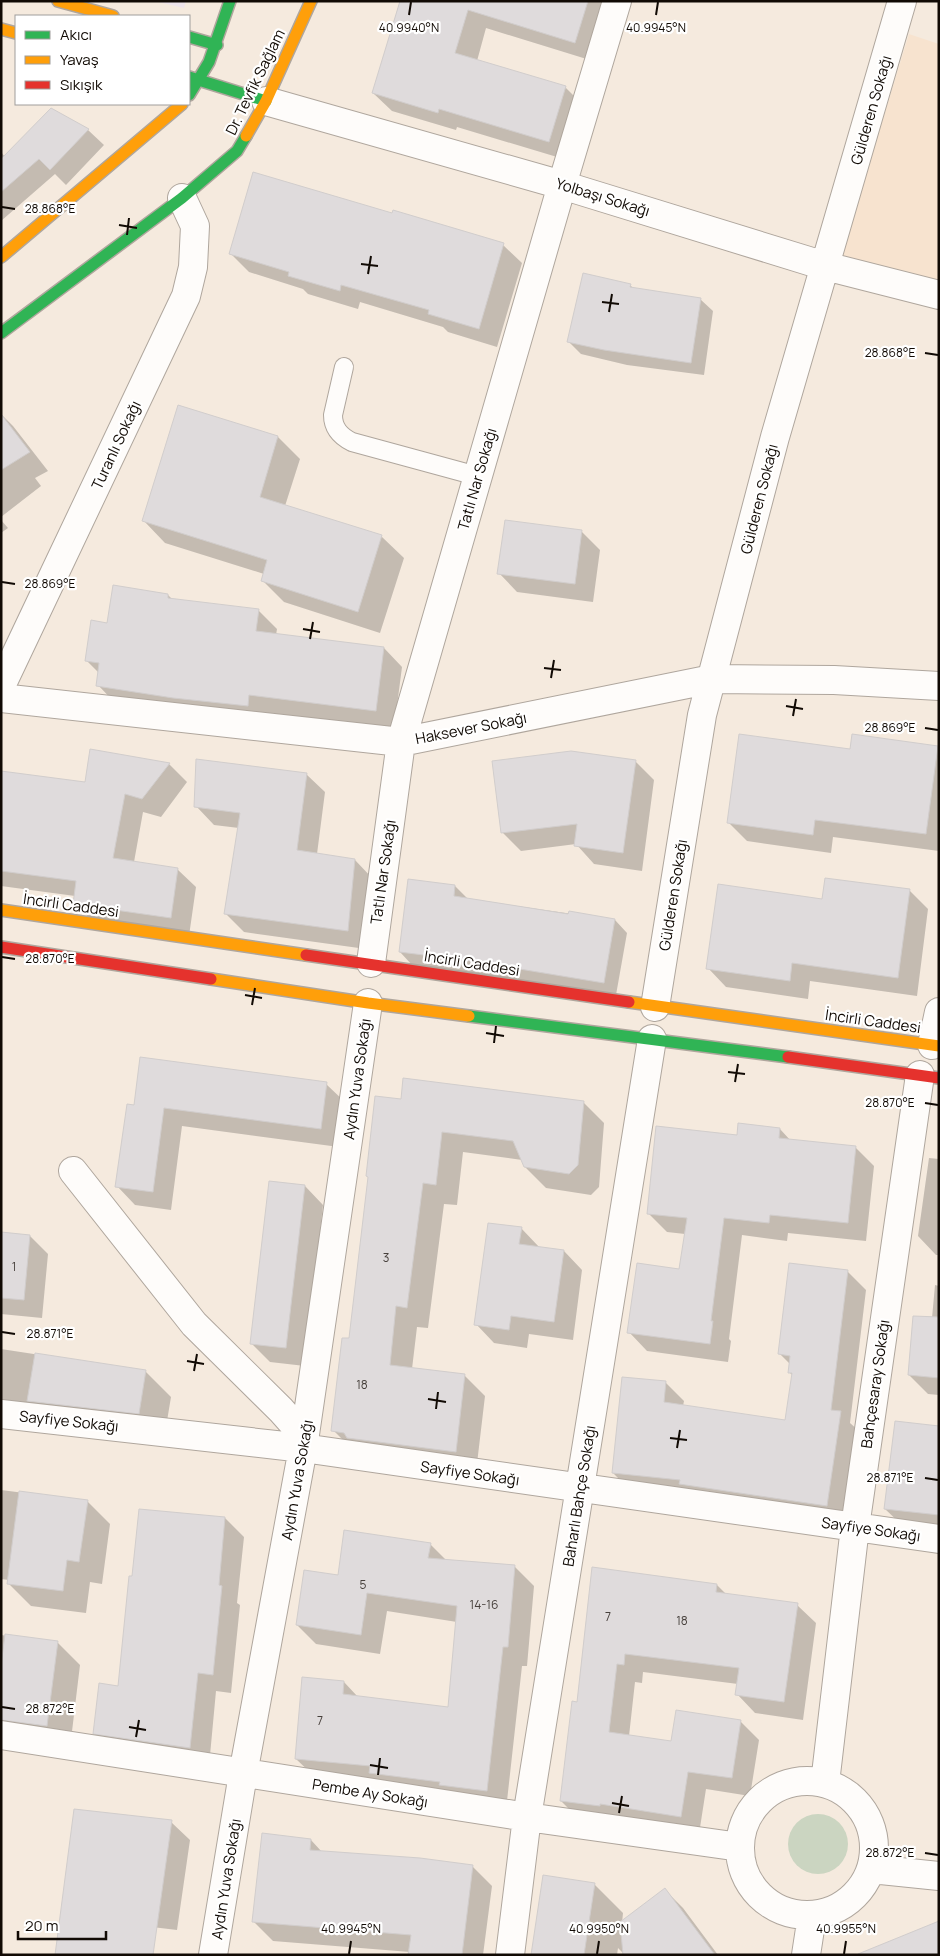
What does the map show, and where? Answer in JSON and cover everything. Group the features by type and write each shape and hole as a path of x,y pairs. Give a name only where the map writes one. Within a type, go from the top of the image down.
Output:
{"main road":[{"path":"58,1 109,15"},
{"path":"190,94 201,80 217,45 230,1"},
{"name":"Dr. Tevfik Sağlam","path":"1,333 182,198 237,151 266,101 311,1"},
{"path":"1,29 15,32"},
{"path":"190,37 217,45"},
{"path":"190,77 266,101"},
{"path":"1,257 181,105"},
{"name":"İncirli Caddesi","path":"1,910 655,1007 935,1045"},
{"path":"1,947 368,1003 929,1077"}],"street":[{"name":"Tatlı Nar Sokağı","path":"371,964 401,742 617,1"},
{"name":"Gülderen Sokağı","path":"655,1007 702,715 775,437 902,1"},
{"name":"Yolbaşı Sokağı","path":"266,101 562,185 825,266 939,295"},
{"name":"Turanlı Sokağı","path":"1,686 186,296 193,267 195,226 182,198"},
{"name":"Haksever Sokağı","path":"1,698 401,742 712,679 834,680 939,686"},
{"name":"Aydın Yuva Sokağı","path":"213,1955 243,1774 304,1442 368,1003"},
{"path":"935,1045 939,1012"},
{"name":"Baharlı Bahçe Sokağı","path":"510,1955 527,1817 652,1039"},
{"name":"Bahçesaray Sokağı","path":"825,1783 854,1527 929,1077"},
{"path":"73,1171 194,1324 281,1410 304,1442"},
{"name":"Sayfiye Sokağı","path":"1,1414 304,1442 580,1489 939,1539"},
{"name":"Pembe Ay Sokağı","path":"1,1735 243,1774 740,1847"},
{"path":"805,1781 825,1783 842,1791 856,1802 866,1817 872,1833 874,1852 871,1869 862,1887 848,1902 831,1912 812,1916 789,1914 769,1905 753,1889 742,1869 740,1847 743,1827 752,1808 767,1794 785,1784 805,1781"},
{"path":"871,1869 939,1876"},
{"path":"806,1955 812,1916"}],"lane":[{"path":"344,367 333,415 333,422 340,435 352,442 478,476"}],"shaded area":[{"path":"154,1 186,1 184,8"},
{"path":"909,34 939,44 939,284 841,256"}],"green space":[{"path":"812,1814 824,1814 835,1819 843,1827 848,1838 846,1856 835,1869 824,1874 812,1874 801,1869 793,1861 788,1850 788,1838 793,1827 801,1819"}],"building":[{"path":"400,1 588,1 575,43 468,10 455,53 566,86 549,142 439,109 438,113 372,93"},
{"path":"51,108 89,129 50,170 39,159 1,192 1,159"},
{"path":"253,172 392,213 393,210 504,243 479,329 428,314 429,310 341,285 340,291 288,276 289,272 229,254"},
{"path":"583,273 631,284 630,287 701,298 691,363 604,350 567,342"},
{"path":"178,405 278,436 260,497 382,535 358,612 261,581 267,560 142,521"},
{"path":"1,414 30,452 1,470"},
{"path":"505,520 582,530 575,584 497,574"},
{"path":"113,585 168,594 168,598 259,609 256,631 384,647 376,711 249,695 248,706 173,698 96,686 99,663 85,661 91,620 107,623"},
{"path":"739,734 850,749 852,734 938,746 926,834 815,820 813,835 727,823"},
{"path":"90,749 170,763 142,799 125,794 113,858 178,868 171,918 73,904 76,881 1,871 1,771 85,782"},
{"path":"571,751 636,760 623,853 574,846 577,824 501,833 492,761"},
{"path":"196,759 307,773 297,850 355,859 348,931 224,914 240,813 194,807"},
{"path":"825,878 910,889 898,978 792,963 790,981 706,969 718,884 822,899"},
{"path":"408,879 455,885 454,896 568,914 569,911 615,919 604,983 465,960 399,952"},
{"path":"140,1057 327,1082 321,1129 164,1108 153,1192 115,1187 127,1104 134,1105"},
{"path":"403,1078 584,1101 578,1165 569,1174 524,1167 513,1141 442,1132 436,1185 423,1183 407,1308 396,1306 390,1365 465,1374 456,1452 347,1438 344,1433 331,1431 342,1338 349,1338 368,1177 366,1176 375,1096 401,1099"},
{"path":"738,1123 780,1128 779,1138 856,1146 848,1223 770,1215 769,1223 724,1218 711,1321 713,1321 710,1344 627,1333 637,1263 679,1269 687,1218 647,1214 656,1126 737,1135"},
{"path":"269,1181 305,1185 286,1348 250,1344"},
{"path":"488,1223 522,1227 519,1244 564,1250 554,1322 511,1316 509,1330 474,1325"},
{"path":"1,1232 30,1235 24,1300 1,1298"},
{"path":"789,1263 848,1270 831,1410 841,1411 827,1506 679,1484 680,1480 612,1473 622,1377 666,1381 664,1402 785,1420 792,1373 788,1373 790,1356 778,1354"},
{"path":"913,1316 939,1317 939,1378 908,1375"},
{"path":"35,1353 146,1370 139,1414 27,1401"},
{"path":"895,1421 939,1426 939,1515 884,1509"},
{"path":"19,1491 88,1500 79,1562 67,1560 63,1591 7,1584"},
{"path":"139,1509 225,1517 219,1585 222,1586 213,1675 198,1673 190,1748 93,1734 99,1683 118,1686 129,1576 132,1576"},
{"path":"344,1530 431,1543 428,1558 515,1565 508,1647 503,1647 487,1791 439,1785 440,1782 369,1773 370,1766 295,1759 302,1677 344,1681 343,1694 448,1707 457,1606 367,1593 361,1635 296,1625 304,1570 338,1575"},
{"path":"592,1567 717,1584 716,1592 798,1603 784,1702 735,1695 739,1668 625,1654 624,1665 617,1664 609,1732 671,1741 676,1710 741,1720 732,1778 688,1772 681,1817 600,1804 600,1806 560,1801 572,1701 577,1702"},
{"path":"5,1634 58,1641 47,1726 1,1720 1,1666"},
{"path":"74,1809 172,1820 153,1955 55,1955"},
{"path":"262,1833 311,1839 310,1850 420,1858 473,1865 462,1955 408,1955 411,1935 252,1922"},
{"path":"543,1875 595,1883 584,1955 531,1955"},
{"path":"665,1888 715,1955 623,1955 620,1922"},
{"path":"939,1921 939,1955 858,1955 858,1954"}],"traffic: fast":[{"path":"190,93 209,62 230,1"},
{"path":"190,37 217,45"},
{"path":"190,77 266,101"},
{"path":"1,333 182,198 237,151 246,136"},
{"path":"469,1016 788,1057"}],"traffic: slow":[{"path":"58,1 109,15"},
{"path":"246,136 266,101 311,1"},
{"path":"1,29 15,33"},
{"path":"1,257 181,105"},
{"path":"1,910 306,955"},
{"path":"211,979 469,1016"},
{"path":"629,1002 939,1046"}],"traffic: jam":[{"path":"1,947 211,979"},
{"path":"306,955 629,1002"},
{"path":"788,1057 939,1078"}]}
